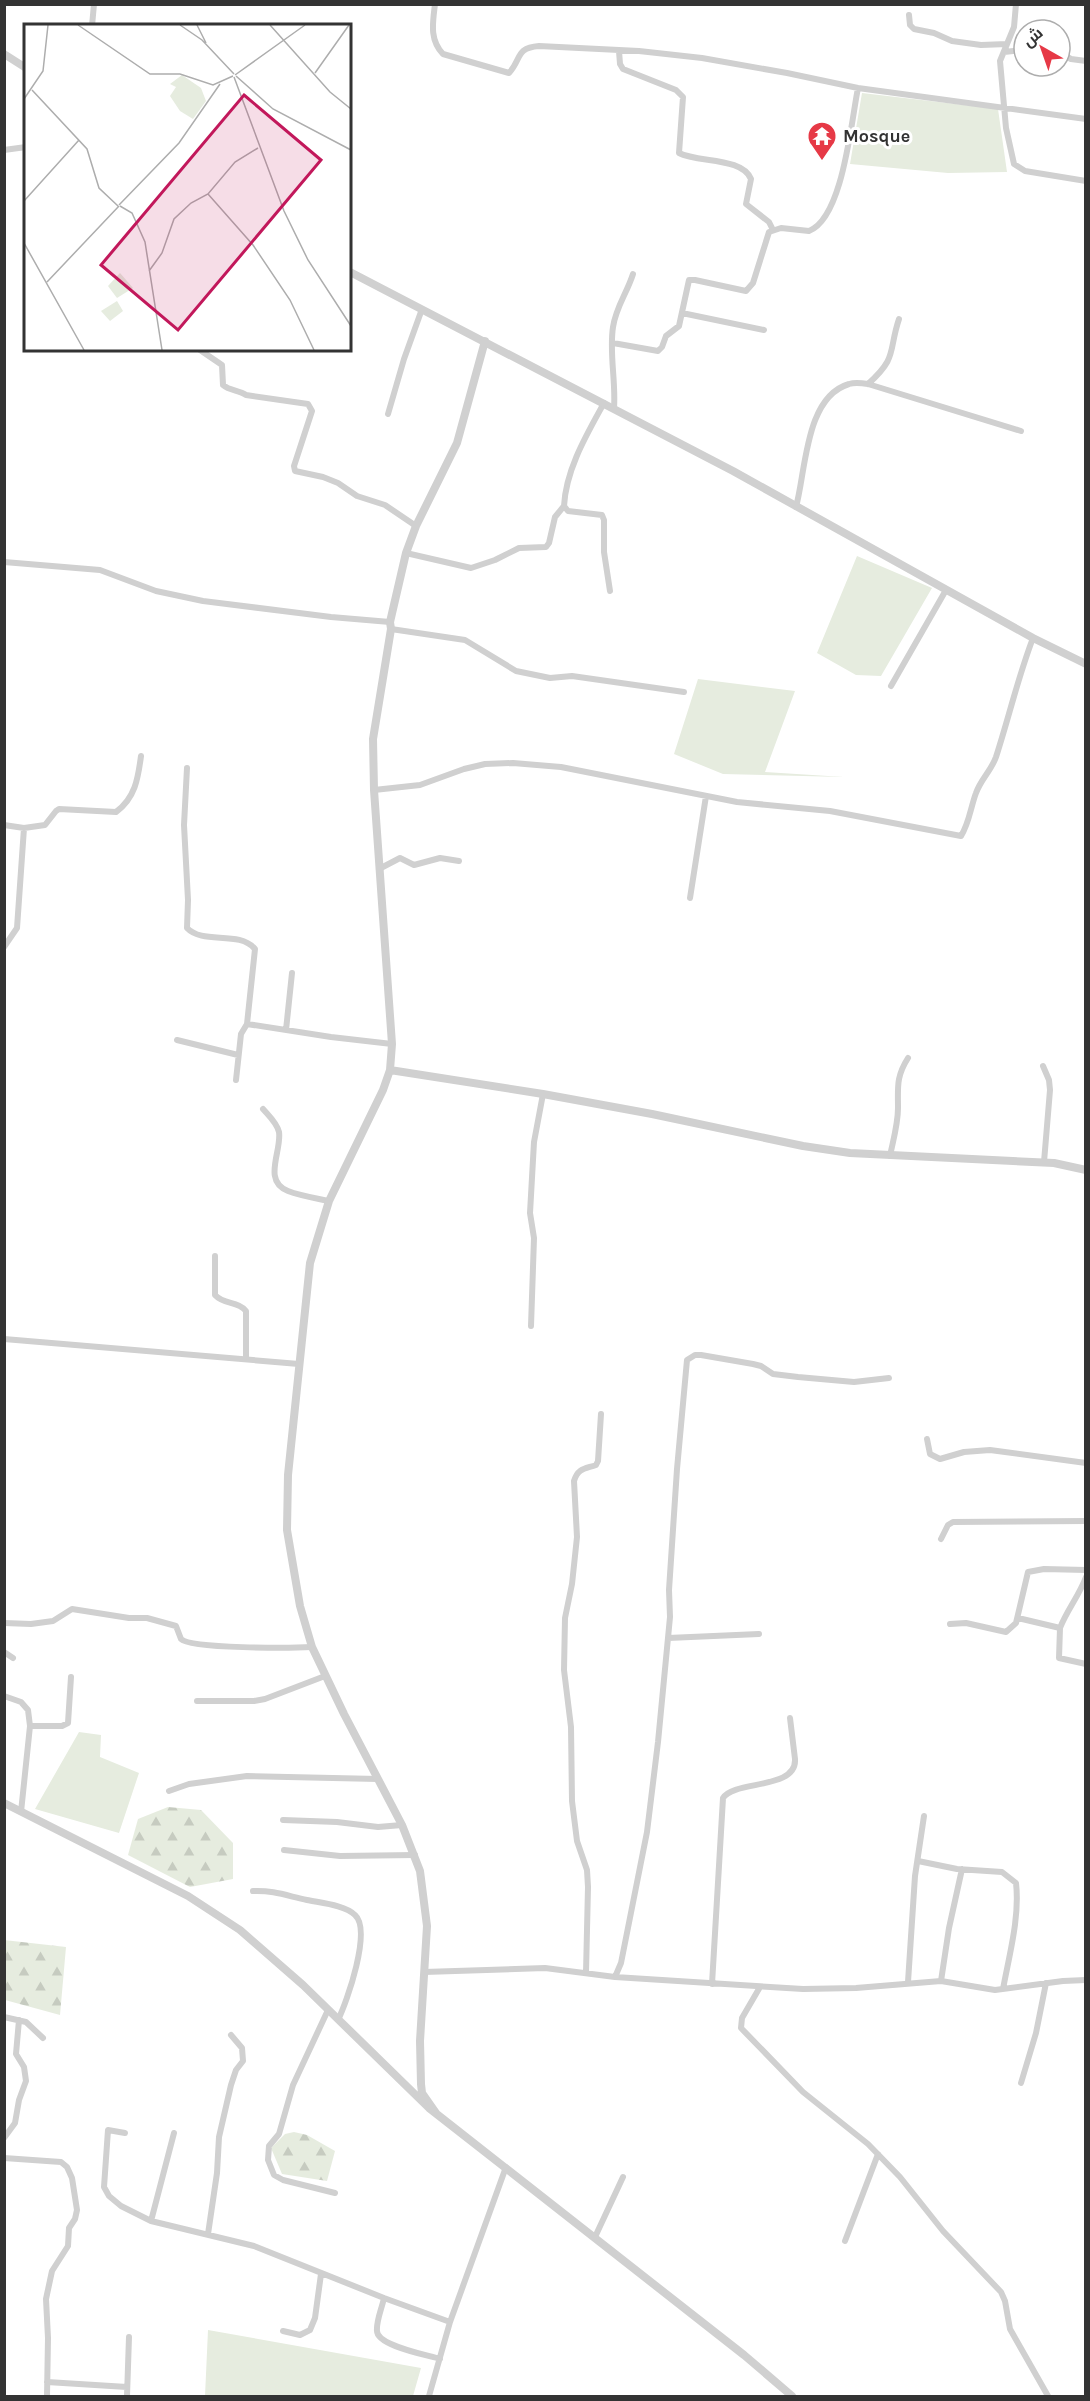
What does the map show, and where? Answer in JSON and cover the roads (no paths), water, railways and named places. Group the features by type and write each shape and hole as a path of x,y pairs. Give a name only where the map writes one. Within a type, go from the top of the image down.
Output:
{"street":[{"path":"92,24 94,4"},
{"path":"435,4 432,33 438,49 454,58 509,73 522,50 527,47 619,51 702,58 858,88 1086,119"},
{"path":"1016,4 1014,27 1000,61 1011,155 1019,168 1086,181"},
{"path":"909,15 910,25 914,30 934,33 952,42 981,45 1007,44"},
{"path":"619,51 620,64 623,69 676,90 683,97 679,153 730,165 747,172 751,180 746,204 769,222 774,230"},
{"path":"1004,52 1012,51"},
{"path":"4,54 24,67"},
{"path":"613,343 658,351 666,336 679,326 687,283 692,279 741,291 750,289 767,236 781,228 809,231 822,223 838,191 858,88"},
{"path":"4,150 24,147"},
{"path":"351,273 614,408 1033,638 1086,664"},
{"path":"614,408 612,330 617,309 633,274"},
{"path":"388,414 422,309"},
{"path":"682,313 764,330"},
{"path":"868,384 890,360 899,319"},
{"path":"436,2113 422,2092 421,2084 420,2041 426,1913 422,1880 415,1855 402,1825 312,1647 300,1606 287,1530 288,1475 310,1263 329,1201 379,1100 390,1070 392,1044 374,790 373,739 391,625 406,554 416,526 457,443 485,341"},
{"path":"201,351 222,365 223,385 228,389 246,395 310,406 312,411 294,466 295,471 338,483 357,496 385,505 416,526"},
{"path":"796,507 814,420 821,406 831,395 850,383 868,384 1021,431"},
{"path":"406,554 471,568 495,560 519,548 546,547 555,517 564,506 573,467 604,403"},
{"path":"564,506 567,511 602,515 604,552 610,591"},
{"path":"4,562 100,570 156,591 203,601 391,625 465,640 516,671 550,678 572,676 684,692"},
{"path":"891,686 946,590"},
{"path":"374,790 420,785 485,764 513,763 561,767 737,802 831,811 961,836 980,783 990,772 1033,638"},
{"path":"4,825 24,828 45,825 59,809 110,814 116,812 126,804 136,787 141,756"},
{"path":"187,768 184,825 188,900 187,928 189,931 206,935 245,941 255,949 247,1024 240,1034 236,1080"},
{"path":"690,898 706,796"},
{"path":"4,947 17,928 24,828"},
{"path":"379,869 400,858 414,865 440,858 459,861"},
{"path":"286,1030 292,973"},
{"path":"247,1024 392,1044"},
{"path":"177,1040 238,1055"},
{"path":"890,1156 898,1109 896,1093 898,1081 908,1058"},
{"path":"1043,1066 1049,1080 1050,1090 1044,1162"},
{"path":"390,1070 652,1114 803,1146 890,1156 1044,1162 1086,1170"},
{"path":"531,1326 534,1238 530,1213 533,1153 543,1094"},
{"path":"263,1109 279,1132 274,1173 276,1182 285,1191 329,1201"},
{"path":"215,1256 215,1295 228,1303 242,1306 246,1311 246,1359"},
{"path":"4,1339 299,1364"},
{"path":"615,1977 621,1963 647,1832 668,1638 677,1458 687,1360 690,1357 701,1355 761,1366 773,1374 854,1382 889,1378"},
{"path":"586,1973 587,1870 577,1841 572,1801 571,1727 564,1670 565,1618 572,1584 577,1537 574,1481 577,1474 584,1468 596,1465 598,1461 602,1414"},
{"path":"927,1439 930,1454 940,1459 964,1452 990,1450 1086,1463"},
{"path":"941,1539 948,1525 953,1522 1086,1521"},
{"path":"950,1624 966,1623 1006,1632 1018,1618 1028,1572 1044,1569 1086,1570"},
{"path":"1086,1577 1080,1593 1065,1615 1060,1628 1059,1658 1086,1664"},
{"path":"4,1623 31,1624 53,1621 72,1609 129,1618 147,1618 176,1626 181,1639 191,1644 250,1648 312,1647"},
{"path":"1018,1618 1060,1628"},
{"path":"668,1638 759,1634"},
{"path":"4,1652 13,1658"},
{"path":"196,1701 266,1699 325,1676"},
{"path":"30,1726 62,1726 68,1723 71,1677"},
{"path":"4,1695 14,1697 25,1706 30,1717 21,1812"},
{"path":"712,1984 723,1798 733,1790 765,1784 796,1766 790,1718"},
{"path":"169,1791 189,1784 246,1776 378,1779"},
{"path":"4,1803 136,1868 206,1906 255,1942 436,2113 595,2237 792,2397"},
{"path":"908,1982 910,1931 924,1816"},
{"path":"283,1820 337,1822 378,1827 402,1825"},
{"path":"284,1850 340,1856 415,1855"},
{"path":"918,1861 962,1869 1002,1872 1016,1883 1013,1930 1003,1989"},
{"path":"941,1981 949,1928 962,1869"},
{"path":"253,1891 279,1891 344,1909 353,1913 359,1920 362,1934 358,1956 344,2008 338,2020"},
{"path":"424,1972 545,1968 615,1977 803,1989 856,1988 941,1981 973,1987 1003,1989 1086,1980"},
{"path":"1021,2083 1036,2033 1046,1983"},
{"path":"760,1987 742,2018 741,2028 803,2092 878,2154 943,2230 1001,2292 1010,2329 1048,2397"},
{"path":"328,2010 293,2085 281,2130 269,2146 267,2160 274,2175 283,2180 335,2193"},
{"path":"4,2017 28,2023 43,2038"},
{"path":"4,2138 15,2122 19,2100 26,2081 24,2067 16,2054 19,2020"},
{"path":"208,2234 218,2167 219,2137 233,2079 243,2061 243,2048 231,2035"},
{"path":"125,2133 108,2130 104,2187 109,2196 121,2206 152,2221 254,2246 321,2274 450,2322"},
{"path":"152,2221 174,2133"},
{"path":"845,2241 878,2154"},
{"path":"4,2158 61,2163 67,2167 72,2178 76,2214 69,2228 68,2246 52,2271 45,2299 48,2338 47,2397"},
{"path":"429,2397 450,2322 506,2167"},
{"path":"595,2237 622,2177"},
{"path":"283,2331 300,2335 310,2330 315,2318 321,2274"},
{"path":"384,2298 376,2332 379,2338 394,2346 440,2359"},
{"path":"127,2397 129,2337"},
{"path":"47,2382 128,2387"}],"place":[{"name":"Mosque","path":"822,162"}]}
